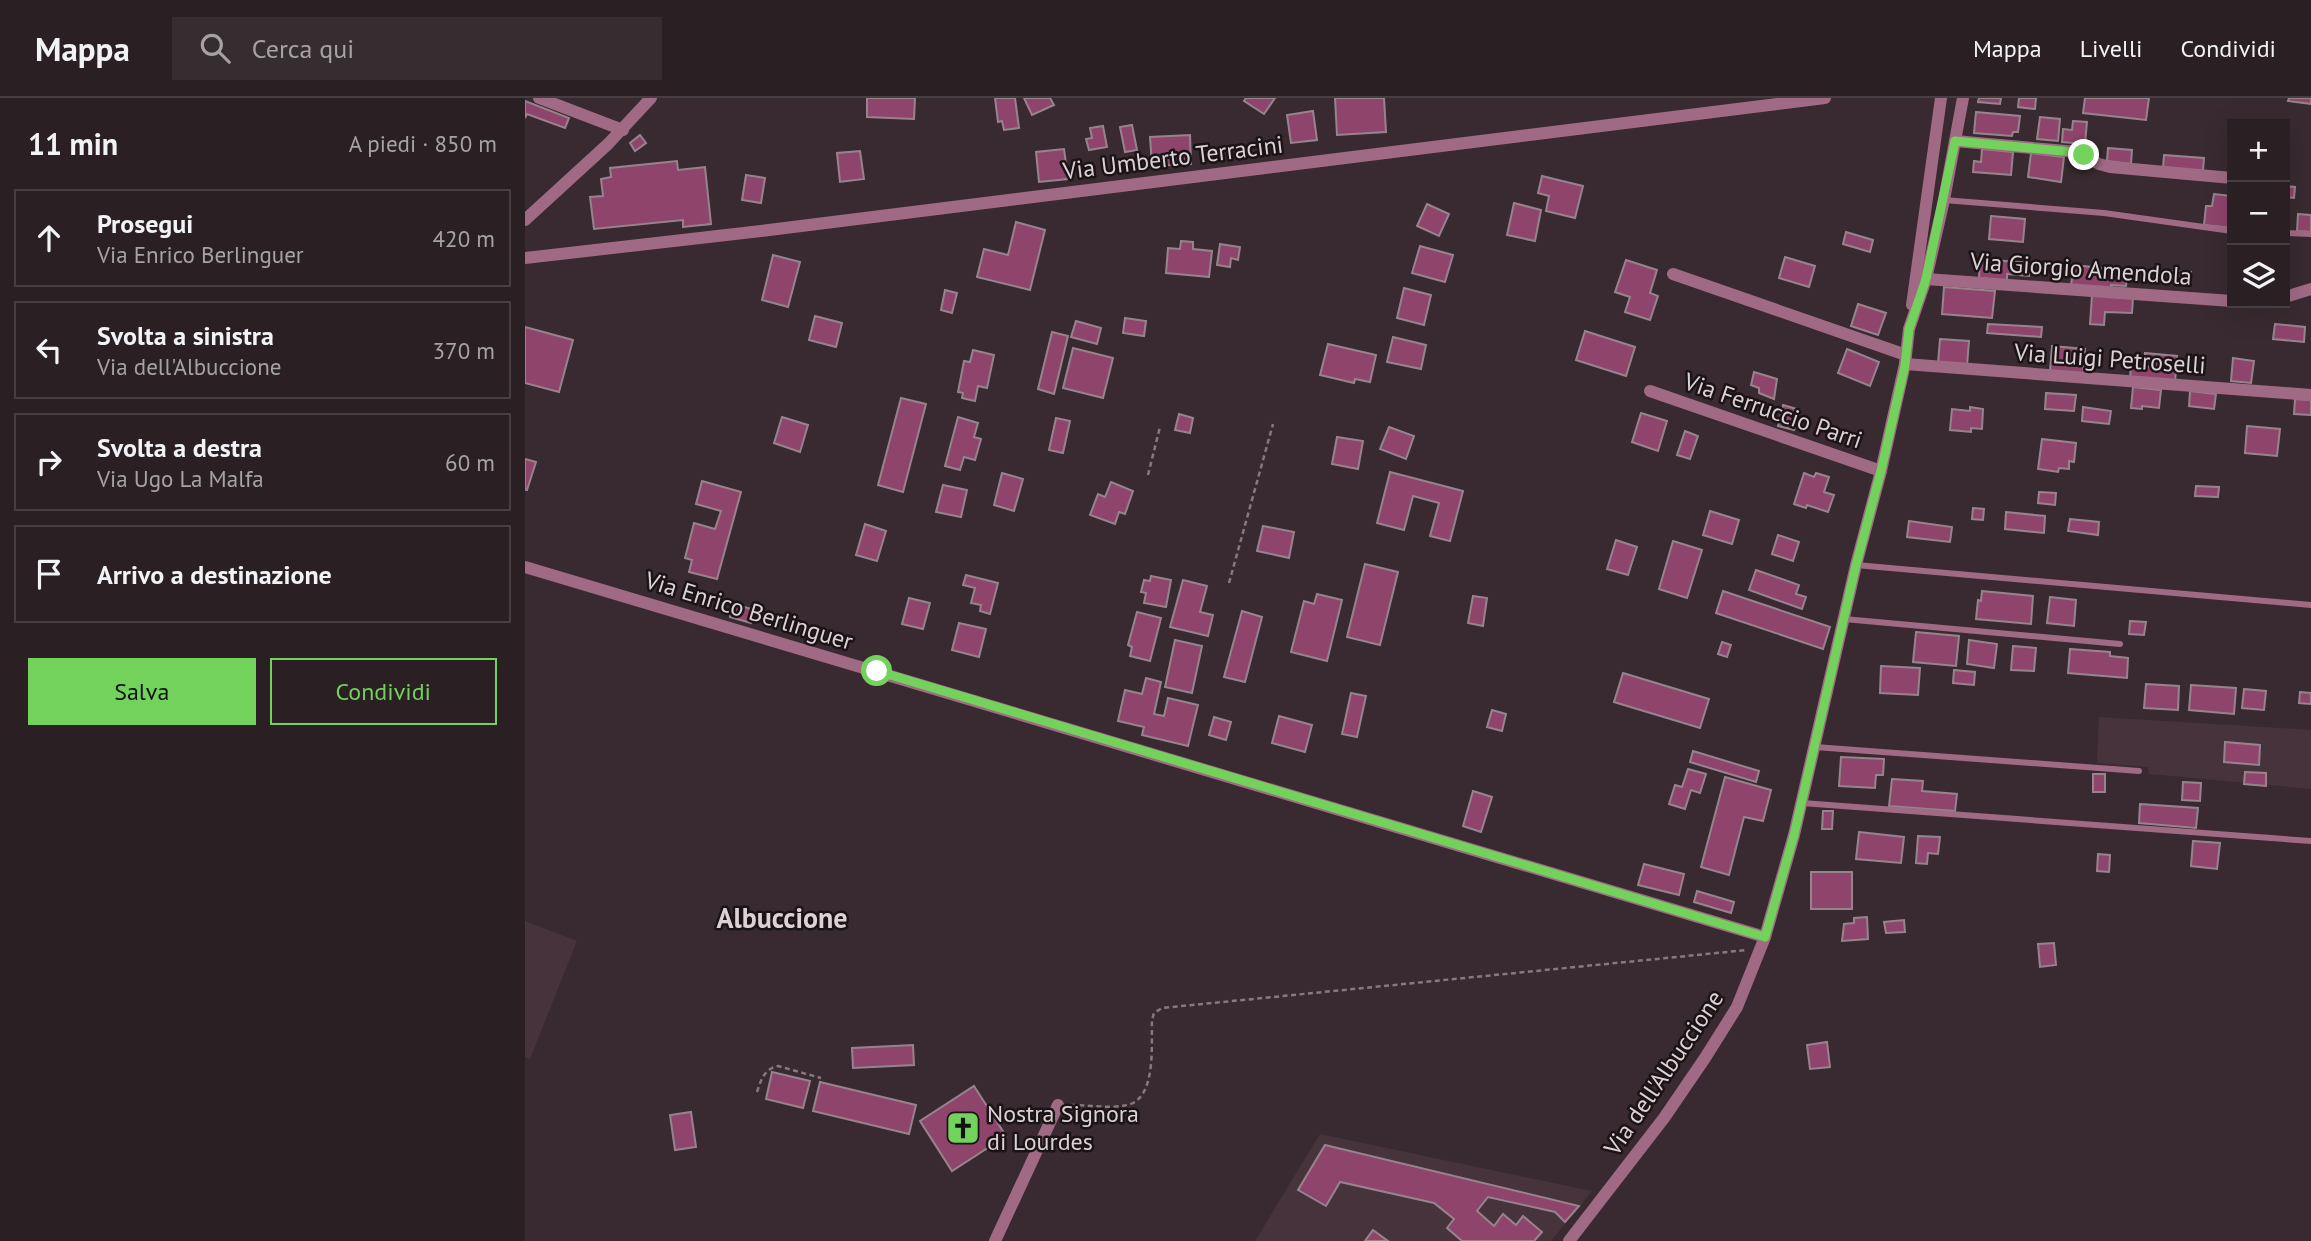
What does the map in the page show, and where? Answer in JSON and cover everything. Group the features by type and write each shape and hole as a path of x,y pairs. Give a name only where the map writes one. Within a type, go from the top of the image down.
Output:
{"street":[{"path":"539,98 623,130"},
{"path":"525,220 623,130 651,98"},
{"name":"Via Umberto Terracini","path":"525,258 1825,98"},
{"path":"1909,329 1941,98"},
{"name":"Via dell'Albuccione","path":"1569,1241 1664,1118 1705,1059 1737,1007 1763,943 1802,803 1856,565 1881,471 1906,360 1909,329 1926,279 1944,200 1963,98"},
{"path":"1955,141 2073,152 2110,167 2227,177"},
{"name":"Via Luigi Petroselli","path":"1673,274 1906,360 2311,395"},
{"name":"Via Giorgio Amendola","path":"1926,279 2227,301"},
{"path":"2290,295 2311,289"},
{"name":"Via Ferruccio Parri","path":"1650,391 1881,471"},
{"name":"Via Enrico Berlinguer","path":"525,566 1763,943"},
{"path":"995,1241 1058,1105"}],"lane":[{"path":"1944,200 2104,213 2227,230"},
{"path":"2290,233 2311,234"},
{"path":"1856,565 2311,606"},
{"path":"1844,619 2120,644"},
{"path":"1815,747 2139,771"},
{"path":"1802,803 2311,841"}],"path":[{"path":"1229,583 1273,424"},
{"path":"1148,475 1160,426"},
{"path":"1058,1105 1123,1106 1139,1100 1148,1082 1152,1020 1154,1013 1162,1008 1763,943"},
{"path":"757,1092 764,1074 771,1067 778,1066 821,1078"}],"shaded area":[{"path":"2099,717 2311,730 2311,789 2149,774 2148,767 2097,763"},
{"path":"525,921 577,941 530,1059 525,1057"},
{"path":"1320,1134 1592,1191 1551,1241 1255,1241"}],"building":[{"path":"867,98 915,98 914,119 867,117"},
{"path":"995,98 1015,98 1019,128 1004,130 1002,121 998,122"},
{"path":"1024,98 1050,98 1054,105 1032,115"},
{"path":"1246,98 1275,98 1264,114 1244,101"},
{"path":"1335,98 1384,98 1386,132 1337,135"},
{"path":"1979,98 2001,98 2000,104 1978,102"},
{"path":"2019,98 2036,98 2035,109 2018,107"},
{"path":"2085,98 2149,98 2146,120 2083,113"},
{"path":"2289,98 2311,98 2311,104 2288,101"},
{"path":"525,101 569,118 565,128 527,114 525,118"},
{"path":"1313,111 1317,140 1291,143 1287,115"},
{"path":"1976,112 2020,116 2018,132 2013,132 2012,136 1974,133"},
{"path":"2040,117 2060,119 2058,141 2037,139"},
{"path":"2073,121 2087,122 2085,144 2062,142 2063,129 2072,130"},
{"path":"1132,125 1137,150 1125,152 1120,127"},
{"path":"1103,126 1107,147 1089,150 1086,139 1092,138 1090,128"},
{"path":"640,135 646,143 635,151 630,143"},
{"path":"1190,135 1191,164 1152,166 1150,137"},
{"path":"2108,148 2132,150 2131,164 2107,161"},
{"path":"1064,149 1068,179 1039,182 1036,152"},
{"path":"1982,149 2013,152 2011,175 1973,172 1974,161 1981,162"},
{"path":"860,151 864,179 840,182 837,153"},
{"path":"2031,153 2064,157 2061,182 2028,177"},
{"path":"2164,155 2204,158 2203,171 2163,168"},
{"path":"677,161 678,170 705,167 711,224 683,227 683,220 594,229 590,197 603,196 601,179 611,177 610,168"},
{"path":"746,175 765,178 761,203 742,200"},
{"path":"1542,176 1583,186 1575,218 1546,211 1549,196 1538,193"},
{"path":"2290,186 2295,187 2294,198 2290,198"},
{"path":"2214,194 2227,196 2227,227 2204,225 2206,206 2212,206"},
{"path":"1514,203 1541,210 1535,241 1507,235"},
{"path":"1427,204 1449,214 1439,236 1417,226"},
{"path":"2298,214 2311,215 2311,232 2297,231"},
{"path":"1991,216 2025,219 2023,242 1989,239"},
{"path":"1016,222 1045,230 1030,290 977,277 984,249 1008,255"},
{"path":"1846,232 1873,240 1870,252 1843,244"},
{"path":"1181,241 1193,242 1193,249 1212,251 1209,277 1166,273 1168,248 1180,249"},
{"path":"1220,244 1240,247 1238,260 1231,258 1230,267 1217,265"},
{"path":"1420,246 1453,255 1445,282 1412,273"},
{"path":"773,255 800,262 788,307 762,300"},
{"path":"1785,257 1815,266 1809,287 1779,278"},
{"path":"1980,259 2030,263 2029,276 2007,274 2007,281 1979,278"},
{"path":"1626,260 1657,270 1650,293 1658,296 1650,320 1625,312 1630,297 1615,292"},
{"path":"2074,265 2128,271 2126,286 2111,285 2111,289 2071,285"},
{"path":"2172,271 2191,272 2191,282 2172,281"},
{"path":"1944,287 1995,291 1992,318 1942,314"},
{"path":"1404,288 1431,295 1424,325 1397,318"},
{"path":"945,290 957,293 952,313 941,310"},
{"path":"2092,295 2133,298 2132,313 2105,312 2104,325 2090,324"},
{"path":"1858,304 1886,313 1878,335 1851,326"},
{"path":"815,316 842,323 836,347 809,340"},
{"path":"1125,318 1146,321 1144,336 1123,333"},
{"path":"1076,321 1101,328 1097,344 1071,337"},
{"path":"1988,324 2042,327 2041,337 1987,333"},
{"path":"2275,324 2305,327 2304,342 2273,339"},
{"path":"525,327 573,340 559,392 525,383"},
{"path":"1585,331 1635,347 1626,376 1576,360"},
{"path":"1052,332 1068,336 1054,394 1038,389"},
{"path":"1393,337 1426,345 1421,369 1387,362"},
{"path":"1940,339 1969,341 1967,366 1938,363"},
{"path":"1328,344 1376,355 1370,382 1355,379 1354,383 1320,375"},
{"path":"2052,346 2085,349 2083,374 2050,371"},
{"path":"1073,348 1113,358 1103,398 1063,388"},
{"path":"1847,349 1879,362 1870,386 1838,373"},
{"path":"973,350 994,355 987,388 978,386 975,401 962,398 963,393 958,392 964,361 970,362"},
{"path":"2145,353 2177,356 2175,382 2130,378 2131,365 2153,367 2154,360 2145,359"},
{"path":"2233,358 2254,361 2251,383 2231,381"},
{"path":"1754,372 1777,379 1774,399 1759,393 1759,388 1751,385"},
{"path":"2133,387 2161,390 2159,408 2131,408"},
{"path":"2190,391 2216,394 2214,409 2189,406"},
{"path":"2046,393 2076,395 2074,411 2045,409"},
{"path":"901,398 926,404 903,492 878,485"},
{"path":"2295,399 2311,400 2311,415 2294,414"},
{"path":"1783,405 1800,410 1794,430 1778,426"},
{"path":"1970,407 1983,409 1982,429 1971,428 1971,432 1950,430 1952,409 1970,411"},
{"path":"2083,407 2111,411 2109,424 2082,421"},
{"path":"1641,413 1667,421 1658,451 1632,442"},
{"path":"1179,414 1193,418 1190,433 1175,430"},
{"path":"782,417 808,425 800,452 774,443"},
{"path":"958,417 978,423 974,437 981,439 975,460 964,457 960,470 945,466"},
{"path":"1056,418 1070,421 1063,453 1049,450"},
{"path":"2247,426 2280,429 2277,456 2245,453"},
{"path":"1389,427 1414,436 1406,459 1380,449"},
{"path":"1685,431 1698,436 1690,459 1677,455"},
{"path":"1337,437 1363,441 1358,469 1332,464"},
{"path":"2042,439 2076,443 2074,462 2069,461 2069,469 2059,468 2058,472 2038,469"},
{"path":"525,459 536,462 527,490 525,490"},
{"path":"1390,472 1463,491 1450,541 1430,536 1439,503 1413,496 1404,530 1377,523"},
{"path":"1002,473 1023,479 1014,511 994,505"},
{"path":"1804,473 1814,477 1816,473 1829,477 1824,492 1834,495 1828,512 1794,504"},
{"path":"702,481 741,492 717,579 689,572 692,560 685,558 694,523 715,529 721,511 696,504"},
{"path":"1111,482 1133,491 1125,514 1119,512 1115,524 1090,515 1098,494 1105,497"},
{"path":"943,485 967,490 961,517 936,512"},
{"path":"2196,486 2219,487 2218,497 2195,496"},
{"path":"2039,492 2056,493 2055,505 2038,503"},
{"path":"1973,508 1984,509 1983,520 1972,519"},
{"path":"1710,511 1739,520 1732,544 1703,535"},
{"path":"2006,512 2045,516 2044,533 2005,529"},
{"path":"2070,519 2099,522 2098,535 2068,531"},
{"path":"1909,521 1952,527 1950,542 1907,537"},
{"path":"865,524 886,531 877,561 856,555"},
{"path":"1263,526 1294,532 1289,558 1257,551"},
{"path":"1778,535 1799,542 1793,561 1772,554"},
{"path":"1616,540 1637,547 1628,575 1607,569"},
{"path":"1673,541 1702,550 1687,598 1659,589"},
{"path":"1365,564 1398,572 1380,645 1347,637"},
{"path":"1756,570 1799,585 1796,594 1806,597 1802,609 1749,590"},
{"path":"966,575 998,583 990,614 980,611 981,605 971,603 975,588 963,585"},
{"path":"1151,576 1171,580 1166,607 1144,603 1146,593 1141,592 1144,580 1150,581"},
{"path":"1183,580 1207,586 1200,612 1213,615 1208,636 1170,627"},
{"path":"1723,591 1830,627 1823,649 1716,613"},
{"path":"1982,591 2033,596 2031,624 1976,619"},
{"path":"1317,594 1342,600 1327,661 1291,652 1304,601 1314,604"},
{"path":"1473,596 1487,598 1483,626 1468,623"},
{"path":"2050,597 2076,600 2074,626 2047,623"},
{"path":"909,598 930,603 923,629 902,624"},
{"path":"733,604 755,610 751,623 730,617"},
{"path":"1242,611 1262,617 1245,682 1224,677"},
{"path":"1137,612 1161,618 1150,661 1130,656 1132,647 1128,645"},
{"path":"2130,621 2146,622 2144,635 2129,634"},
{"path":"959,623 986,629 979,657 952,650"},
{"path":"1916,632 1959,636 1956,666 1913,662"},
{"path":"1175,640 1202,646 1192,693 1165,687"},
{"path":"1969,640 1997,644 1994,668 1967,664"},
{"path":"1722,642 1731,645 1727,657 1718,654"},
{"path":"2013,646 2036,648 2034,671 2011,670"},
{"path":"2070,649 2110,652 2110,656 2128,658 2127,678 2068,673"},
{"path":"1881,666 1920,668 1918,695 1880,693"},
{"path":"1954,670 1975,672 1974,685 1953,683"},
{"path":"1623,673 1709,699 1700,728 1614,702"},
{"path":"1146,678 1161,682 1154,714 1164,716 1168,698 1198,705 1188,746 1142,735 1144,727 1118,721 1125,690 1142,694"},
{"path":"2146,684 2179,686 2178,710 2144,708"},
{"path":"2191,685 2236,688 2234,714 2189,710"},
{"path":"2244,689 2266,691 2264,710 2242,708"},
{"path":"2300,692 2311,693 2311,704 2299,703"},
{"path":"1351,693 1366,696 1357,737 1342,734"},
{"path":"1492,710 1506,714 1502,731 1487,727"},
{"path":"1279,716 1312,725 1305,752 1272,743"},
{"path":"1214,717 1231,722 1226,740 1209,735"},
{"path":"2225,742 2260,745 2259,765 2224,762"},
{"path":"1693,751 1759,771 1756,782 1690,762"},
{"path":"1841,757 1884,759 1883,775 1876,775 1875,788 1839,786"},
{"path":"1688,769 1706,774 1700,793 1691,790 1685,809 1669,804 1675,785 1682,787"},
{"path":"2245,772 2266,773 2266,786 2244,784"},
{"path":"2093,774 2105,774 2105,792 2093,792"},
{"path":"1725,777 1771,790 1763,821 1744,817 1729,875 1701,867"},
{"path":"1892,779 1923,781 1922,791 1957,794 1955,811 1889,806"},
{"path":"2183,782 2201,783 2200,801 2182,800"},
{"path":"1473,791 1492,797 1481,832 1463,826"},
{"path":"2140,804 2198,808 2196,828 2139,823"},
{"path":"1823,811 1833,811 1832,829 1822,829"},
{"path":"1859,832 1904,837 1901,863 1856,859"},
{"path":"1918,836 1940,837 1938,854 1928,853 1927,864 1916,863"},
{"path":"2193,841 2220,843 2217,869 2191,866"},
{"path":"2098,854 2110,855 2109,872 2097,871"},
{"path":"1644,864 1684,874 1679,895 1638,885"},
{"path":"1811,872 1852,872 1852,909 1811,909"},
{"path":"1697,891 1734,902 1731,913 1694,902"},
{"path":"1867,917 1868,939 1842,941 1844,924 1854,923 1854,918"},
{"path":"1904,920 1905,932 1886,933 1884,922"},
{"path":"2054,943 2056,965 2040,967 2038,944"},
{"path":"1827,1042 1830,1067 1810,1069 1807,1045"},
{"path":"913,1045 914,1065 853,1068 852,1048"},
{"path":"772,1072 810,1081 803,1108 766,1099"},
{"path":"820,1082 916,1105 909,1134 813,1111"},
{"name":"Nostra Signora di Lourdes","path":"974,1086 1006,1136 952,1171 920,1121"},
{"path":"691,1112 696,1147 675,1150 670,1115"},
{"path":"1325,1145 1579,1206 1565,1222 1555,1212 1488,1197 1477,1211 1494,1226 1503,1214 1516,1225 1523,1216 1542,1232 1534,1241 1462,1241 1447,1228 1454,1219 1434,1203 1340,1182 1326,1206 1298,1190"},
{"path":"1373,1230 1388,1241 1365,1241"}],"place":[{"name":"Nostra Signora di Lourdes","path":"963,1128"}],"district":[{"name":"Albuccione","path":"782,918"}],"route":[{"path":"877,671 1765,937 1825,709 1856,565 1905,365 1909,329 1926,279 1955,141 2084,155"}]}
